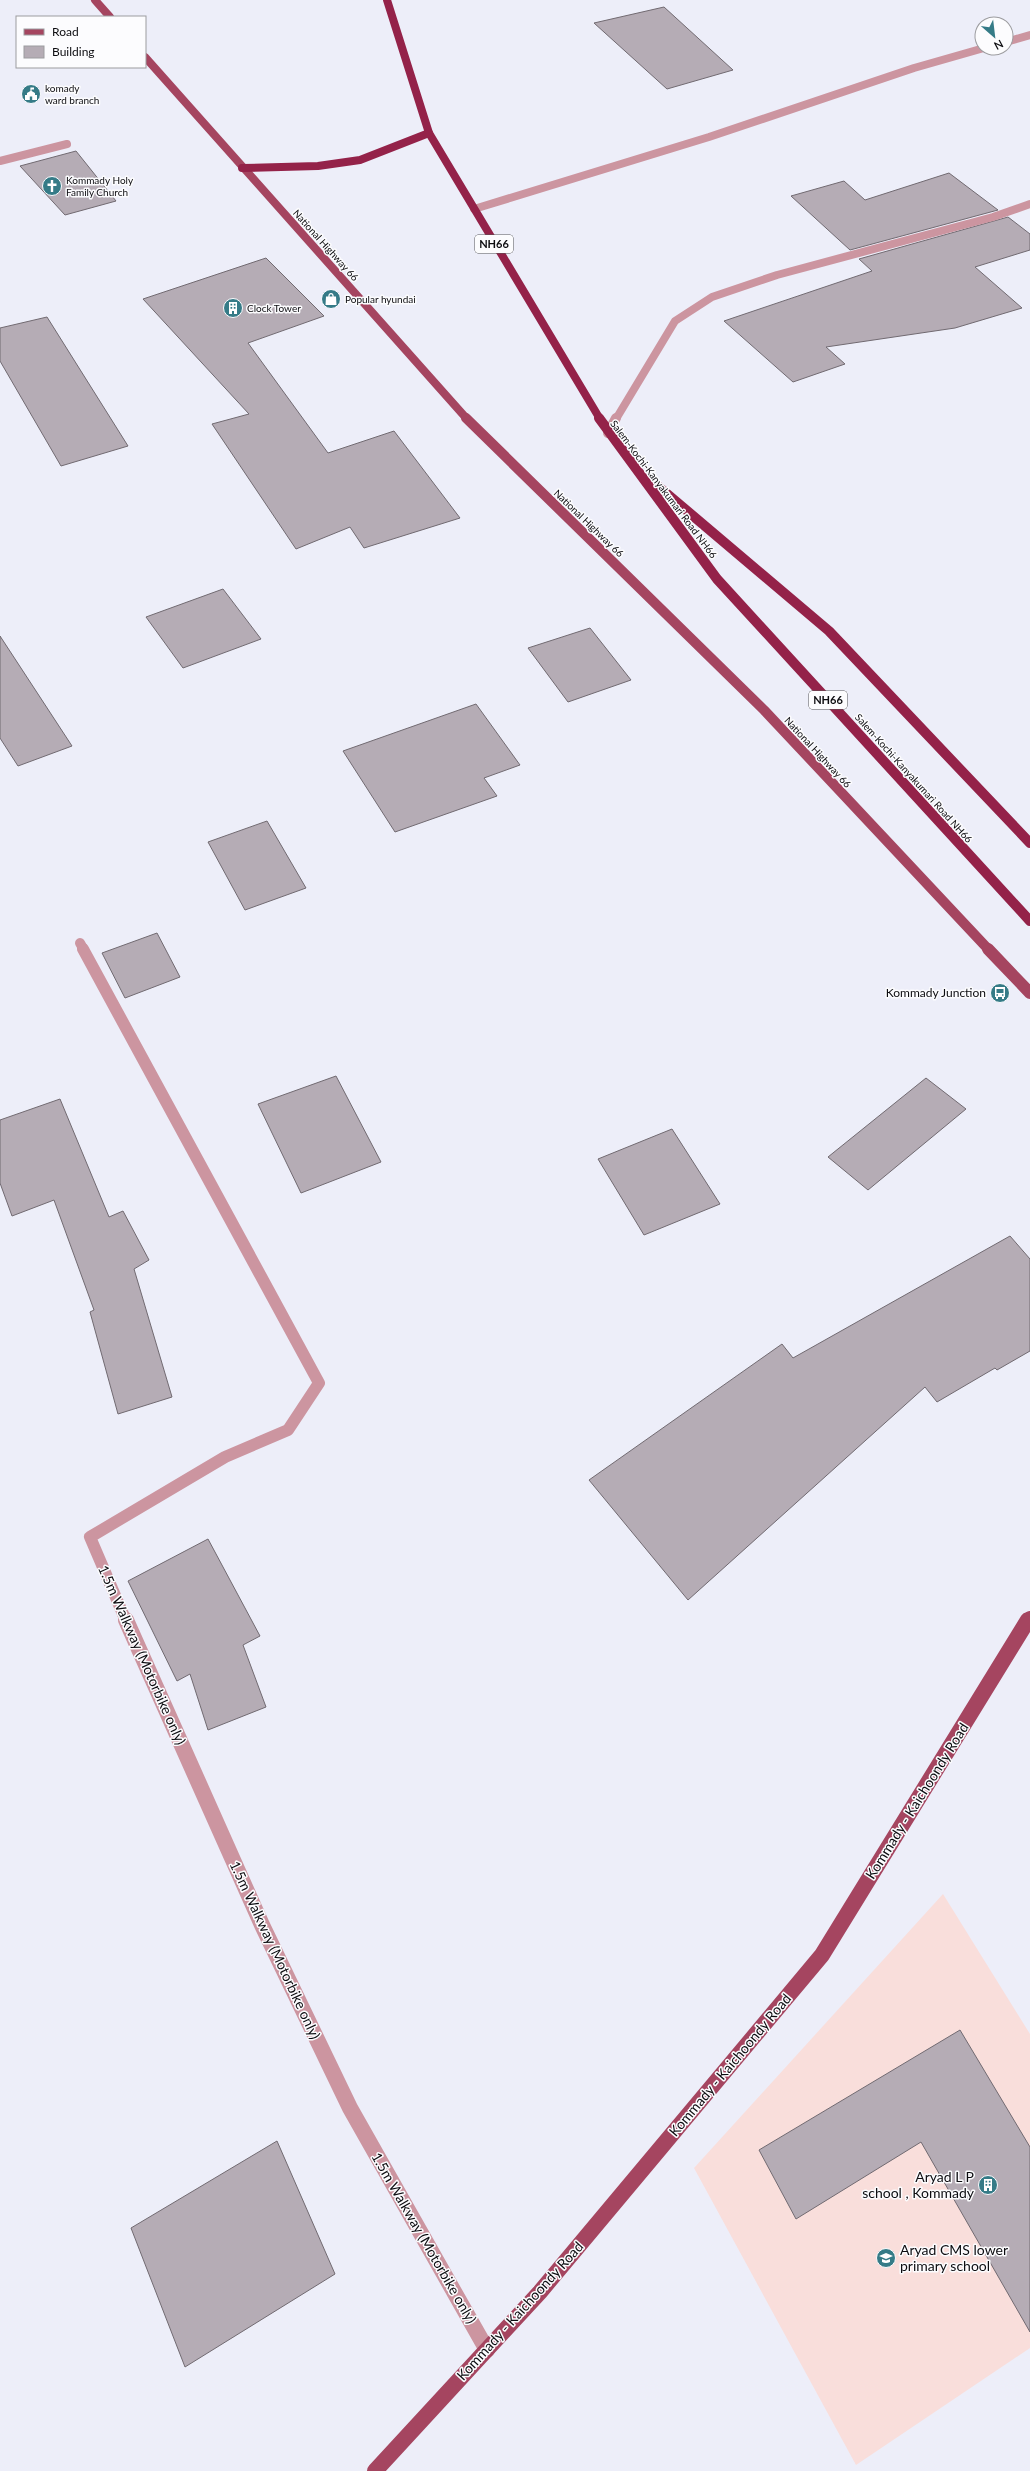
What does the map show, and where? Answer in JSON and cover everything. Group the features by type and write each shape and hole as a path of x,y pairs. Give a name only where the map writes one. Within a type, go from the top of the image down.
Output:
{"highway":[{"name":"Salem-Kochi-Kanyakumari Road NH66","path":"387,0 429,133 608,433 639,470 717,578 1030,921"},
{"path":"242,168 318,166 360,160 429,133"},
{"name":"NH66","path":"639,470 829,631 1030,843"}],"main road":[{"path":"95,0 109,16"},
{"name":"National Highway 66","path":"146,58 459,412 764,710 1030,993"},
{"name":"Kommady - Kaichoondy Road","path":"375,2471 540,2292 822,1955 1030,1617"}],"street":[{"path":"1014,40 1030,35"},
{"path":"474,209 709,137 914,68 974,51"},
{"path":"0,161 67,144"},
{"path":"608,433 644,370 675,321 712,297 777,275 993,217 1030,204"},
{"name":"1.5m Walkway (Motorbike only)","path":"80,943 319,1383 288,1430 225,1457 90,1537 151,1679 259,1918 350,2108 487,2350"}],"shaded area":[{"name":"Aryad CMS lower primary school","path":"943,1894 1030,2034 1030,2348 856,2465 694,2168"}],"building":[{"path":"664,7 733,70 667,89 594,23"},
{"path":"76,151 116,201 65,215 20,166"},
{"path":"949,173 998,210 850,250 791,196 844,181 865,200"},
{"path":"1008,217 1030,234 1030,250 975,267 1022,308 955,328 826,347 845,364 793,382 724,321 872,271 859,259"},
{"path":"266,258 324,316 248,343 328,453 394,431 460,518 364,548 350,527 296,549 212,424 249,414 143,299"},
{"path":"47,317 128,446 61,466 0,361 0,328"},
{"path":"223,589 261,639 183,668 146,617"},
{"path":"590,628 631,680 568,702 528,648"},
{"path":"0,636 72,746 18,766 0,738"},
{"path":"476,704 520,765 484,778 497,796 395,832 343,751"},
{"path":"267,821 306,888 245,910 208,842"},
{"path":"157,933 180,977 125,998 102,953"},
{"path":"336,1076 381,1162 301,1193 258,1104"},
{"path":"926,1078 966,1109 868,1190 828,1157"},
{"path":"60,1099 109,1217 123,1211 149,1260 134,1269 172,1397 118,1414 90,1312 94,1310 54,1200 12,1216 0,1183 0,1120"},
{"path":"672,1129 720,1204 644,1235 598,1159"},
{"path":"1010,1236 1030,1259 1030,1351 997,1370 995,1368 937,1402 925,1387 688,1600 589,1480 782,1344 793,1358"},
{"path":"208,1539 260,1636 243,1645 266,1707 208,1730 190,1674 177,1681 128,1581"},
{"name":"Aryad L P school , Kommady","path":"960,2030 1030,2147 1030,2332 921,2142 796,2219 759,2150"},
{"path":"277,2141 335,2274 185,2367 131,2228"}],"place":[{"name":"komady ward branch","path":"31,94"},
{"name":"Kommady Holy Family Church","path":"52,186"},
{"name":"Popular hyundai","path":"331,299"},
{"name":"Clock Tower","path":"233,308"},
{"name":"Kommady Junction","path":"1000,993"},
{"name":"Aryad L P school , Kommady","path":"988,2185"},
{"name":"Aryad CMS lower primary school","path":"886,2258"}]}
